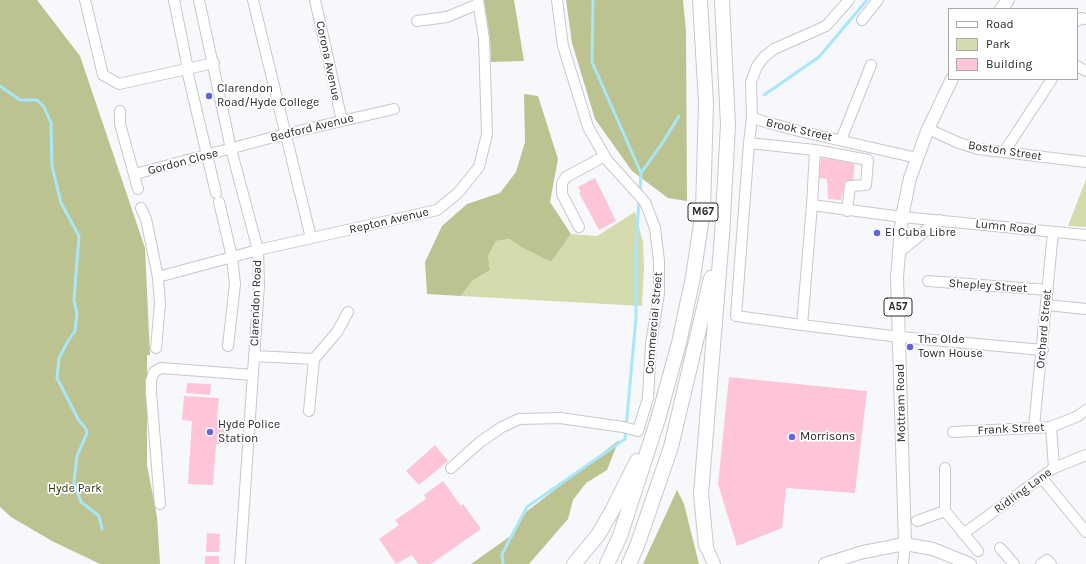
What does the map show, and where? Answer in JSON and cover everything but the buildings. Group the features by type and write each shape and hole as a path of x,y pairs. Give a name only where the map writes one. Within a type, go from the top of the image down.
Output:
{"highway":[{"name":"M67","path":"607,564 620,536 658,419 679,343 693,277 703,210 706,103 700,0"},
{"name":"M67","path":"706,546 701,494 722,235 728,125 722,0"},
{"name":"M67","path":"628,564 637,546 671,447 722,235"},
{"name":"M67","path":"574,564 598,535 612,511 658,419"}],"main road":[{"path":"1002,8 1008,0"},
{"name":"Mottram Road","path":"905,544 900,337 897,277 898,253 902,217 910,178 928,129 952,80"},
{"path":"825,564 863,552 905,544 932,549 970,564"},
{"path":"706,546 714,564"}],"street":[{"path":"85,0 103,74 119,84 214,63"},
{"path":"174,0 187,70 232,257 235,284 228,346"},
{"name":"Clarendon Road","path":"199,0 214,63 231,149 258,250 258,285 253,375 240,564"},
{"path":"253,0 311,238"},
{"name":"Corona Avenue","path":"315,0 342,121"},
{"name":"Commercial Street","path":"452,468 480,442 502,427 519,419 560,418 623,426 638,431 648,398 651,344 659,293 659,260 655,228 645,202 605,156 588,126 564,46 557,0"},
{"name":"Brook Street","path":"849,0 826,26 774,49 764,57 755,70 751,82 752,117 799,131 917,158"},
{"path":"862,20 878,0"},
{"path":"417,21 447,17 478,2"},
{"name":"Repton Avenue","path":"158,277 258,250 437,210 458,194 478,166 487,134 484,39 478,2"},
{"path":"841,140 871,65"},
{"path":"1004,152 1051,80"},
{"name":"Bedford Avenue","path":"231,149 285,134 394,109"},
{"path":"120,111 120,124 135,174 138,190"},
{"path":"752,117 736,316 900,337 1043,350"},
{"name":"Boston Street","path":"928,129 972,147 1086,162"},
{"path":"749,143 815,150 868,160 866,185 850,186 847,210"},
{"name":"Gordon Close","path":"135,174 231,149"},
{"path":"802,325 815,150"},
{"path":"579,227 562,194 562,183 566,176 605,156"},
{"name":"Lumn Road","path":"812,205 902,217 1086,235"},
{"path":"141,208 146,219 158,277 160,304 156,348"},
{"path":"898,253 939,220"},
{"name":"Orchard Street","path":"1034,427 1043,350 1053,232"},
{"name":"Shepley Street","path":"928,281 1048,290"},
{"path":"1047,305 1086,309"},
{"path":"309,412 314,358 337,332 348,312"},
{"path":"254,356 314,358"},
{"path":"160,504 151,392 151,381 154,372 161,368 253,375"},
{"path":"1051,427 1078,416 1086,410"},
{"name":"Frank Street","path":"953,432 1051,427 1054,468"},
{"name":"Ridling Lane","path":"963,534 1054,468 1086,455"},
{"path":"946,468 945,511 978,551"},
{"path":"1041,477 1086,532"},
{"path":"917,521 945,511"},
{"path":"903,564 905,544"},
{"path":"1000,548 1014,564"},
{"path":"1041,564 1047,560 1051,564"}],"green space":[{"name":"Hyde Park","path":"0,0 37,0 80,56 145,248 150,355 147,355 147,465 157,517 160,564 100,564 52,541 11,517 0,507"},
{"path":"484,0 514,0 524,61 491,62 490,38"},
{"path":"566,0 683,0 686,31 687,201 668,198 632,171 595,119 572,43"},
{"path":"524,94 538,96 558,159 550,202 571,234 551,262 521,247 509,239 496,241 488,256 490,270 472,281 461,296 427,294 425,262 442,226 467,204 500,193 516,172 525,142"},
{"path":"1086,179 1086,227 1068,226"},
{"path":"635,212 643,242 644,267 642,306 461,296 472,281 490,270 488,256 496,241 509,239 521,247 551,262 571,234 597,236"},
{"path":"619,440 607,470 586,483 573,500 568,519 529,564 471,564 512,535 526,512"},
{"path":"677,490 684,504 699,564 643,564"}],"waterway":[{"path":"593,0 592,62 641,173 640,192"},
{"path":"764,95 819,57 867,0"},
{"path":"0,86 20,100 37,100 44,107 51,123 52,166 61,203 79,236 74,300 77,314 75,331 59,358 57,378 87,433 77,456 74,482 81,502 99,516 102,529"},
{"path":"641,173 679,116"},
{"path":"503,564 502,554 527,507 625,439 636,318 636,249 639,199"}],"place":[{"name":"Clarendon Road/Hyde College","path":"209,96"},
{"name":"El Cuba Libre","path":"877,233"},
{"name":"The Olde Town House","path":"910,347"},
{"name":"Hyde Police Station","path":"210,432"},
{"name":"Morrisons","path":"792,437"}]}
